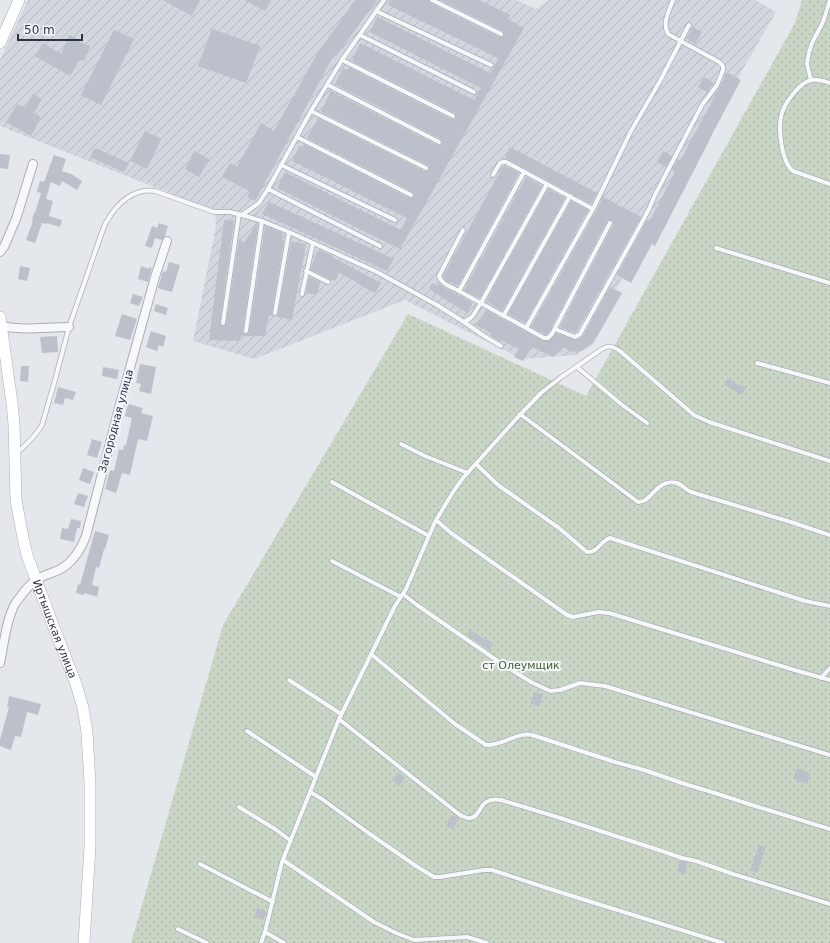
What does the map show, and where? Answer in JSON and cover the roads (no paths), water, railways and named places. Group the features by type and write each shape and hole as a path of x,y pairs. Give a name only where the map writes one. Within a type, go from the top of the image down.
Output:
{"main road":[{"path":"0,43 19,0"},
{"name":"Иртышская улица","path":"0,323 12,403 16,500 20,523 27,555 76,684 83,708 87,732 90,784 90,846 84,943"}],"street":[{"path":"0,252 4,247 16,219 33,164"},
{"name":"Загородная улица","path":"36,580 59,570 73,558 83,545 122,397 167,241"},
{"path":"0,323 13,328 28,329 69,327"},
{"path":"0,663 12,611 17,601 36,580"}],"lane":[{"path":"223,323 241,215 259,203 311,111 342,60 384,0"},
{"path":"432,0 501,34"},
{"path":"555,329 575,337 580,334 649,209 702,105 717,85 723,70 722,65 668,34 665,26 667,14 673,0"},
{"path":"811,80 807,64 809,52 823,22 830,0"},
{"path":"376,11 491,66"},
{"path":"526,328 592,209 631,131 660,81 689,25"},
{"path":"360,35 474,92"},
{"path":"342,60 453,116"},
{"path":"830,83 816,80 807,81 800,86 788,100 781,116 781,139 785,159 789,168 792,171 830,184"},
{"path":"328,85 439,142"},
{"path":"311,111 426,168"},
{"path":"296,137 411,195"},
{"path":"493,175 498,166 503,162 570,196 592,209"},
{"path":"281,165 395,220"},
{"path":"459,291 524,172"},
{"path":"464,322 472,317 481,303 547,184"},
{"path":"268,189 380,246"},
{"path":"15,455 33,438 40,430 42,425 69,327 86,275 107,221 117,207 127,198 145,190 149,190 214,212 230,212 262,221 288,232 378,272 437,305 501,346"},
{"path":"504,315 570,196"},
{"path":"246,331 262,221"},
{"path":"463,230 439,276 442,282 546,338 550,336 555,329 610,223"},
{"path":"275,313 288,232"},
{"path":"302,294 312,243"},
{"path":"716,248 830,283"},
{"path":"306,271 328,282"},
{"path":"261,943 283,860 340,717 395,606 406,589 436,520 453,492 468,473 520,414 548,387 602,349 611,346 620,351 703,420 830,461"},
{"path":"757,363 830,383"},
{"path":"577,367 647,423"},
{"path":"520,414 638,502 643,502 663,484 676,483 691,492 830,534"},
{"path":"401,444 425,456 468,473"},
{"path":"476,464 498,485 559,528 587,552 594,551 603,542 610,538 805,601 830,606"},
{"path":"332,482 429,536"},
{"path":"436,520 451,533 570,616 577,617 598,612 609,613 830,680"},
{"path":"332,561 402,595 502,664 531,682 550,691 554,692 580,683 605,686 830,755"},
{"path":"0,629 8,624"},
{"path":"371,654 455,724 486,745 492,745 525,735 532,735 830,829"},
{"path":"820,678 830,668"},
{"path":"289,680 340,717 460,815 466,818 475,816 487,801 495,799 501,800 830,904"},
{"path":"247,731 316,777"},
{"path":"310,792 434,877 492,870 723,943"},
{"path":"239,807 291,840"},
{"path":"283,860 374,922 396,933 414,940 467,937 487,943"},
{"path":"200,864 272,902"},
{"path":"178,929 207,943"},
{"path":"265,932 284,943"}],"park label":[{"name":"ст Олеумщик","path":"521,665"}]}
